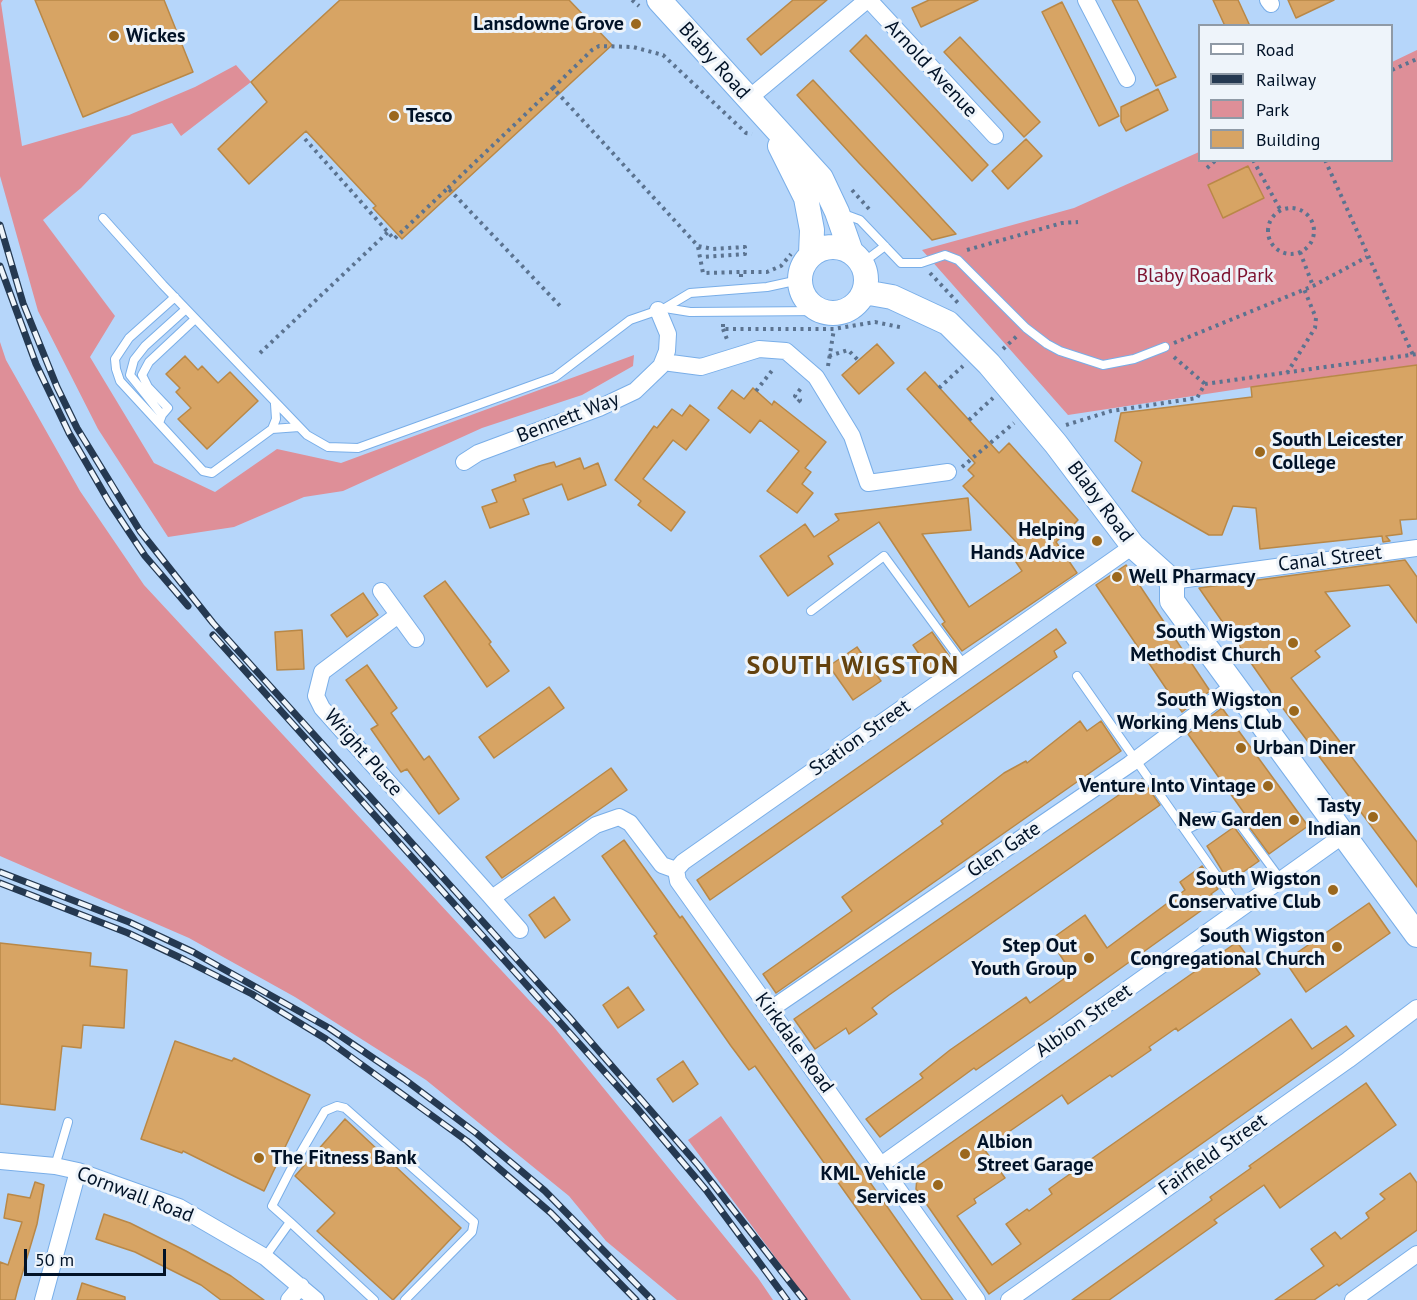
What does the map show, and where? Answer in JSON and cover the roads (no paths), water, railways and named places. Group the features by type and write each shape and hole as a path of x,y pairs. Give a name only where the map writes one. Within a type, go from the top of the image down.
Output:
{"main road":[{"name":"Blaby Road","path":"659,0 748,99 758,128 772,135 796,174 806,198 812,230 803,252"},
{"name":"Blaby Road","path":"758,128 782,134 821,178 853,254"},
{"path":"831,247 853,254 865,273 864,292 859,301 828,320 805,299 799,279 805,261 803,252 831,247"},
{"name":"Blaby Road","path":"864,292 892,297 948,322 975,366 1046,432 1133,546 1172,581"},
{"path":"1172,581 1172,601 1417,935"}],"street":[{"path":"748,99 868,0"},
{"name":"Arnold Avenue","path":"868,0 995,136"},
{"path":"1086,0 1127,79"},
{"path":"662,309 668,334 663,362 701,367 759,348 786,351 816,377 852,436 868,483 948,472"},
{"name":"Bennett Way","path":"464,462 478,453 599,408 635,391 650,379 663,362"},
{"name":"Station Street","path":"676,870 683,862 1133,546"},
{"name":"Canal Street","path":"1172,581 1416,549"},
{"path":"381,591 416,639"},
{"name":"Wright Place","path":"398,615 330,663 322,672 316,696 322,708 357,749 520,930"},
{"name":"Glen Gate","path":"771,1009 1136,760 1234,686"},
{"name":"Kirkdale Road","path":"492,898 596,825 619,817 630,823 663,866 676,870 678,881 977,1300"},
{"name":"Albion Street","path":"881,1165 1345,834"},
{"name":"Fairfield Street","path":"1009,1300 1348,1060 1417,1008"},
{"name":"Cornwall Road","path":"0,1161 55,1166 78,1171 179,1207 265,1257 316,1300"},
{"path":"43,1300 78,1171"},
{"path":"1353,1300 1417,1254"},
{"path":"289,1300 301,1286"}],"lane":[{"path":"837,212 860,220 901,263 921,263 945,255 958,260 1026,328 1060,351 1103,364 1134,359 1165,347"},
{"path":"103,218 195,319 299,427 328,447 358,448 555,376 630,320 662,309 690,293 767,287 799,279"},
{"path":"853,254 869,258 885,246"},
{"path":"160,419 120,381 115,358 129,338 175,297"},
{"path":"186,309 145,346 134,360 130,375 160,419 203,471 212,473 272,429 299,427"},
{"path":"662,309 828,320"},
{"path":"160,419 168,408 148,387 142,375 149,362 195,319"},
{"path":"272,429 277,413 274,401"},
{"path":"811,611 884,556 964,665"},
{"path":"1077,676 1240,909"},
{"path":"1186,830 1213,816 1232,818 1281,880"},
{"path":"374,1300 273,1206 290,1171 325,1111 337,1106 345,1108 474,1222 472,1232 405,1300"},
{"path":"55,1166 68,1122"},
{"path":"265,1257 290,1222"}],"railway":[{"path":"0,225 23,303 57,387 77,428 140,531 213,623 570,1018 699,1166 804,1300"},
{"path":"0,266 36,364 69,433 109,502 145,556 188,606"},
{"path":"213,635 636,1107 706,1190 787,1300"},
{"path":"0,872 129,922 193,952 329,1028 404,1079 476,1133 545,1191 652,1300"},
{"path":"0,883 128,933 185,960 252,994 326,1039 467,1141 551,1213 636,1300"}],"place":[{"name":"Lansdowne Grove","path":"636,24"},
{"name":"Wickes","path":"114,36"},
{"name":"Tesco","path":"394,116"},
{"name":"South Leicester College","path":"1260,452"},
{"name":"Helping Hands Advice","path":"1097,541"},
{"name":"Well Pharmacy","path":"1117,577"},
{"name":"South Wigston Methodist Church","path":"1293,643"},
{"name":"South Wigston Working Mens Club","path":"1294,711"},
{"name":"Urban Diner","path":"1241,748"},
{"name":"Venture Into Vintage","path":"1268,786"},
{"name":"Tasty Indian","path":"1373,817"},
{"name":"New Garden","path":"1294,820"},
{"name":"South Wigston Conservative Club","path":"1333,890"},
{"name":"South Wigston Congregational Church","path":"1337,947"},
{"name":"Step Out Youth Group","path":"1089,958"},
{"name":"Albion Street Garage","path":"965,1154"},
{"name":"The Fitness Bank","path":"259,1158"},
{"name":"KML Vehicle Services","path":"938,1185"}],"district":[{"name":"SOUTH WIGSTON","path":"853,667"}],"park label":[{"name":"Blaby Road Park","path":"1205,276"}]}
